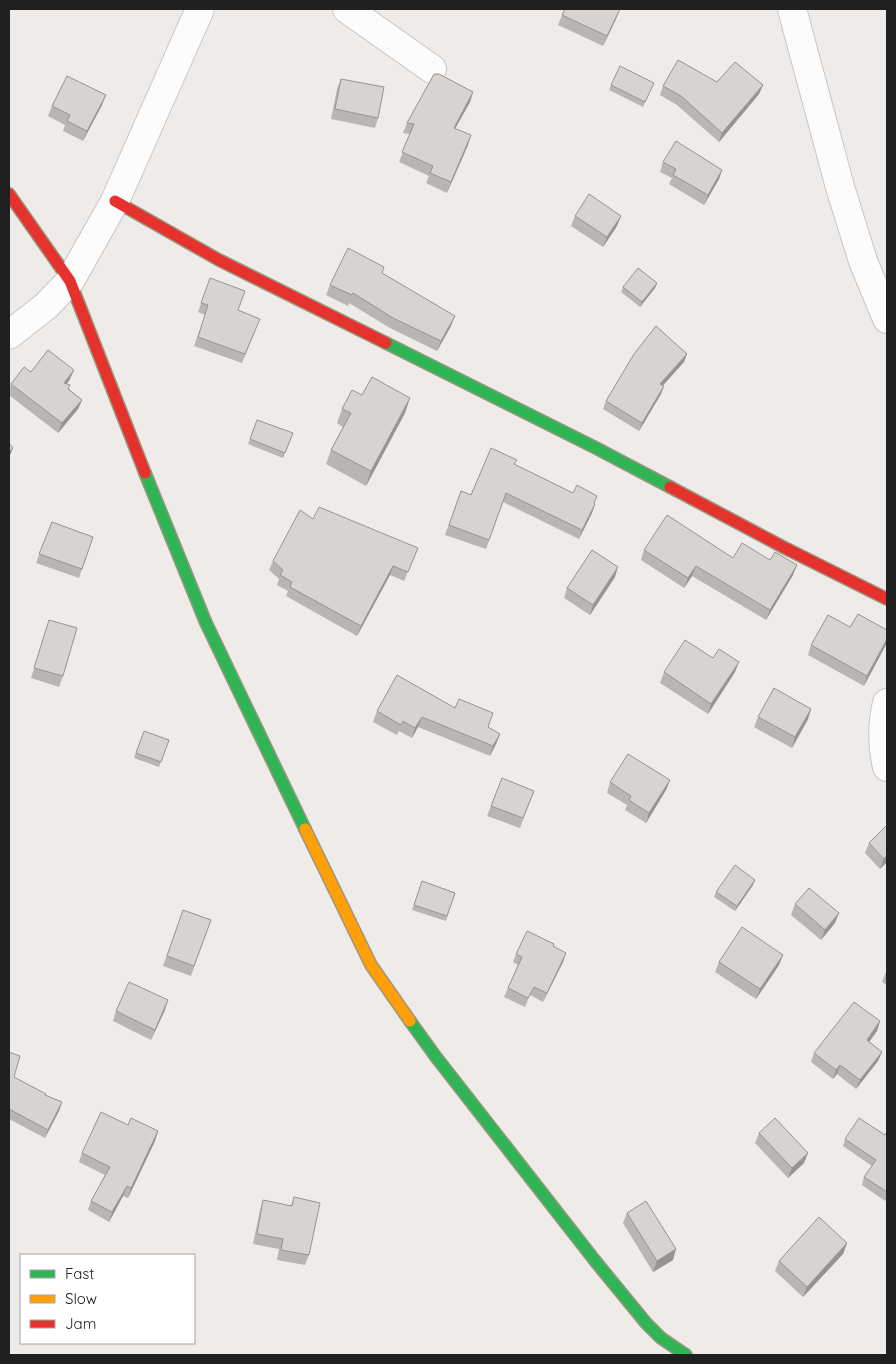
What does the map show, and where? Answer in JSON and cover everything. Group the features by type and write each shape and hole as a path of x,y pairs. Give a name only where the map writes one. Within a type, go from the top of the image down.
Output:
{"street":[{"path":"9,335 46,306 70,280 115,201 200,9"},
{"path":"347,9 432,69"},
{"path":"792,9 840,187 863,261 887,319"},
{"path":"9,194 70,280 206,623 371,965 436,1056 596,1262 646,1323 661,1338 686,1355"},
{"path":"115,201 219,260 596,448 785,548 887,599"},
{"path":"887,703 884,727 884,755 887,767"}],"building":[{"path":"565,9 620,9 607,36 562,15"},
{"path":"678,60 717,82 735,62 763,85 722,133 681,96 663,86"},
{"path":"620,66 654,83 645,102 611,85"},
{"path":"434,74 439,74 473,92 454,128 471,135 451,182 430,173 433,166 402,152 414,124 407,123"},
{"path":"67,76 106,95 87,131 67,121 70,115 52,106"},
{"path":"341,79 384,87 378,118 335,109"},
{"path":"676,141 722,170 708,195 673,175 676,169 663,162"},
{"path":"589,194 621,216 607,237 575,216"},
{"path":"348,248 384,267 382,273 455,316 441,341 393,318 353,293 352,295 330,285"},
{"path":"638,268 657,283 642,302 623,287"},
{"path":"210,278 245,291 238,310 260,319 245,354 198,337 208,305 201,303"},
{"path":"656,326 687,354 660,384 664,386 642,423 606,401 634,354"},
{"path":"48,350 74,370 64,383 70,385 68,389 82,400 62,423 11,384 24,367 31,372"},
{"path":"372,377 410,398 371,471 331,450 351,413 342,409 352,390 362,395"},
{"path":"257,420 293,433 285,453 250,439"},
{"path":"9,443 13,448 9,452"},
{"path":"491,448 517,460 514,464 573,493 577,485 597,496 582,530 506,493 489,540 449,525 461,491 471,495"},
{"path":"319,507 418,548 408,572 393,566 361,626 290,587 292,582 280,575 283,570 273,561 300,510 313,519"},
{"path":"667,515 733,558 742,543 770,560 775,552 797,565 770,610 696,566 688,578 644,550"},
{"path":"52,522 93,537 82,569 39,554"},
{"path":"592,550 618,567 593,605 567,588"},
{"path":"858,614 887,630 887,639 867,676 811,645 828,615 850,627"},
{"path":"49,620 77,628 63,676 34,668"},
{"path":"685,640 713,658 719,649 739,662 711,704 664,672"},
{"path":"397,675 455,708 459,699 493,713 488,727 500,734 493,746 422,717 415,728 403,721 401,725 377,711"},
{"path":"774,688 811,709 795,737 758,717"},
{"path":"144,731 169,740 161,762 136,753"},
{"path":"628,754 670,780 649,813 629,800 631,796 610,782"},
{"path":"502,778 534,791 523,818 491,806"},
{"path":"887,825 887,855 884,859 869,843"},
{"path":"735,865 755,880 737,906 716,892"},
{"path":"422,881 455,893 447,916 414,905"},
{"path":"809,888 839,913 825,930 795,904"},
{"path":"183,910 211,920 194,966 167,956"},
{"path":"742,927 783,955 760,989 719,962"},
{"path":"527,931 554,944 553,946 566,953 547,993 534,987 528,998 508,988 522,957 516,954"},
{"path":"129,982 168,1000 155,1030 116,1011"},
{"path":"854,1002 880,1021 867,1040 882,1052 860,1080 840,1065 836,1070 814,1053"},
{"path":"9,1052 20,1056 14,1077 45,1095 62,1102 48,1130 9,1109"},
{"path":"101,1112 128,1125 131,1118 158,1131 131,1188 127,1186 112,1212 91,1201 110,1167 82,1153"},
{"path":"775,1118 808,1153 792,1168 759,1133"},
{"path":"859,1118 885,1135 887,1132 887,1192 864,1177 876,1160 845,1139"},
{"path":"294,1197 320,1203 309,1255 281,1250 283,1239 257,1234 263,1200 292,1206"},
{"path":"646,1201 676,1249 657,1261 627,1213"},
{"path":"819,1217 847,1243 807,1287 779,1261"}],"traffic: fast":[{"path":"386,343 670,487"},
{"path":"145,473 206,623 305,829"},
{"path":"410,1021 596,1262 646,1323 661,1338 686,1355"}],"traffic: slow":[{"path":"305,829 371,965 410,1021"}],"traffic: jam":[{"path":"9,194 70,281 145,473"},
{"path":"115,201 219,260 386,343"},
{"path":"670,487 887,599"}]}
